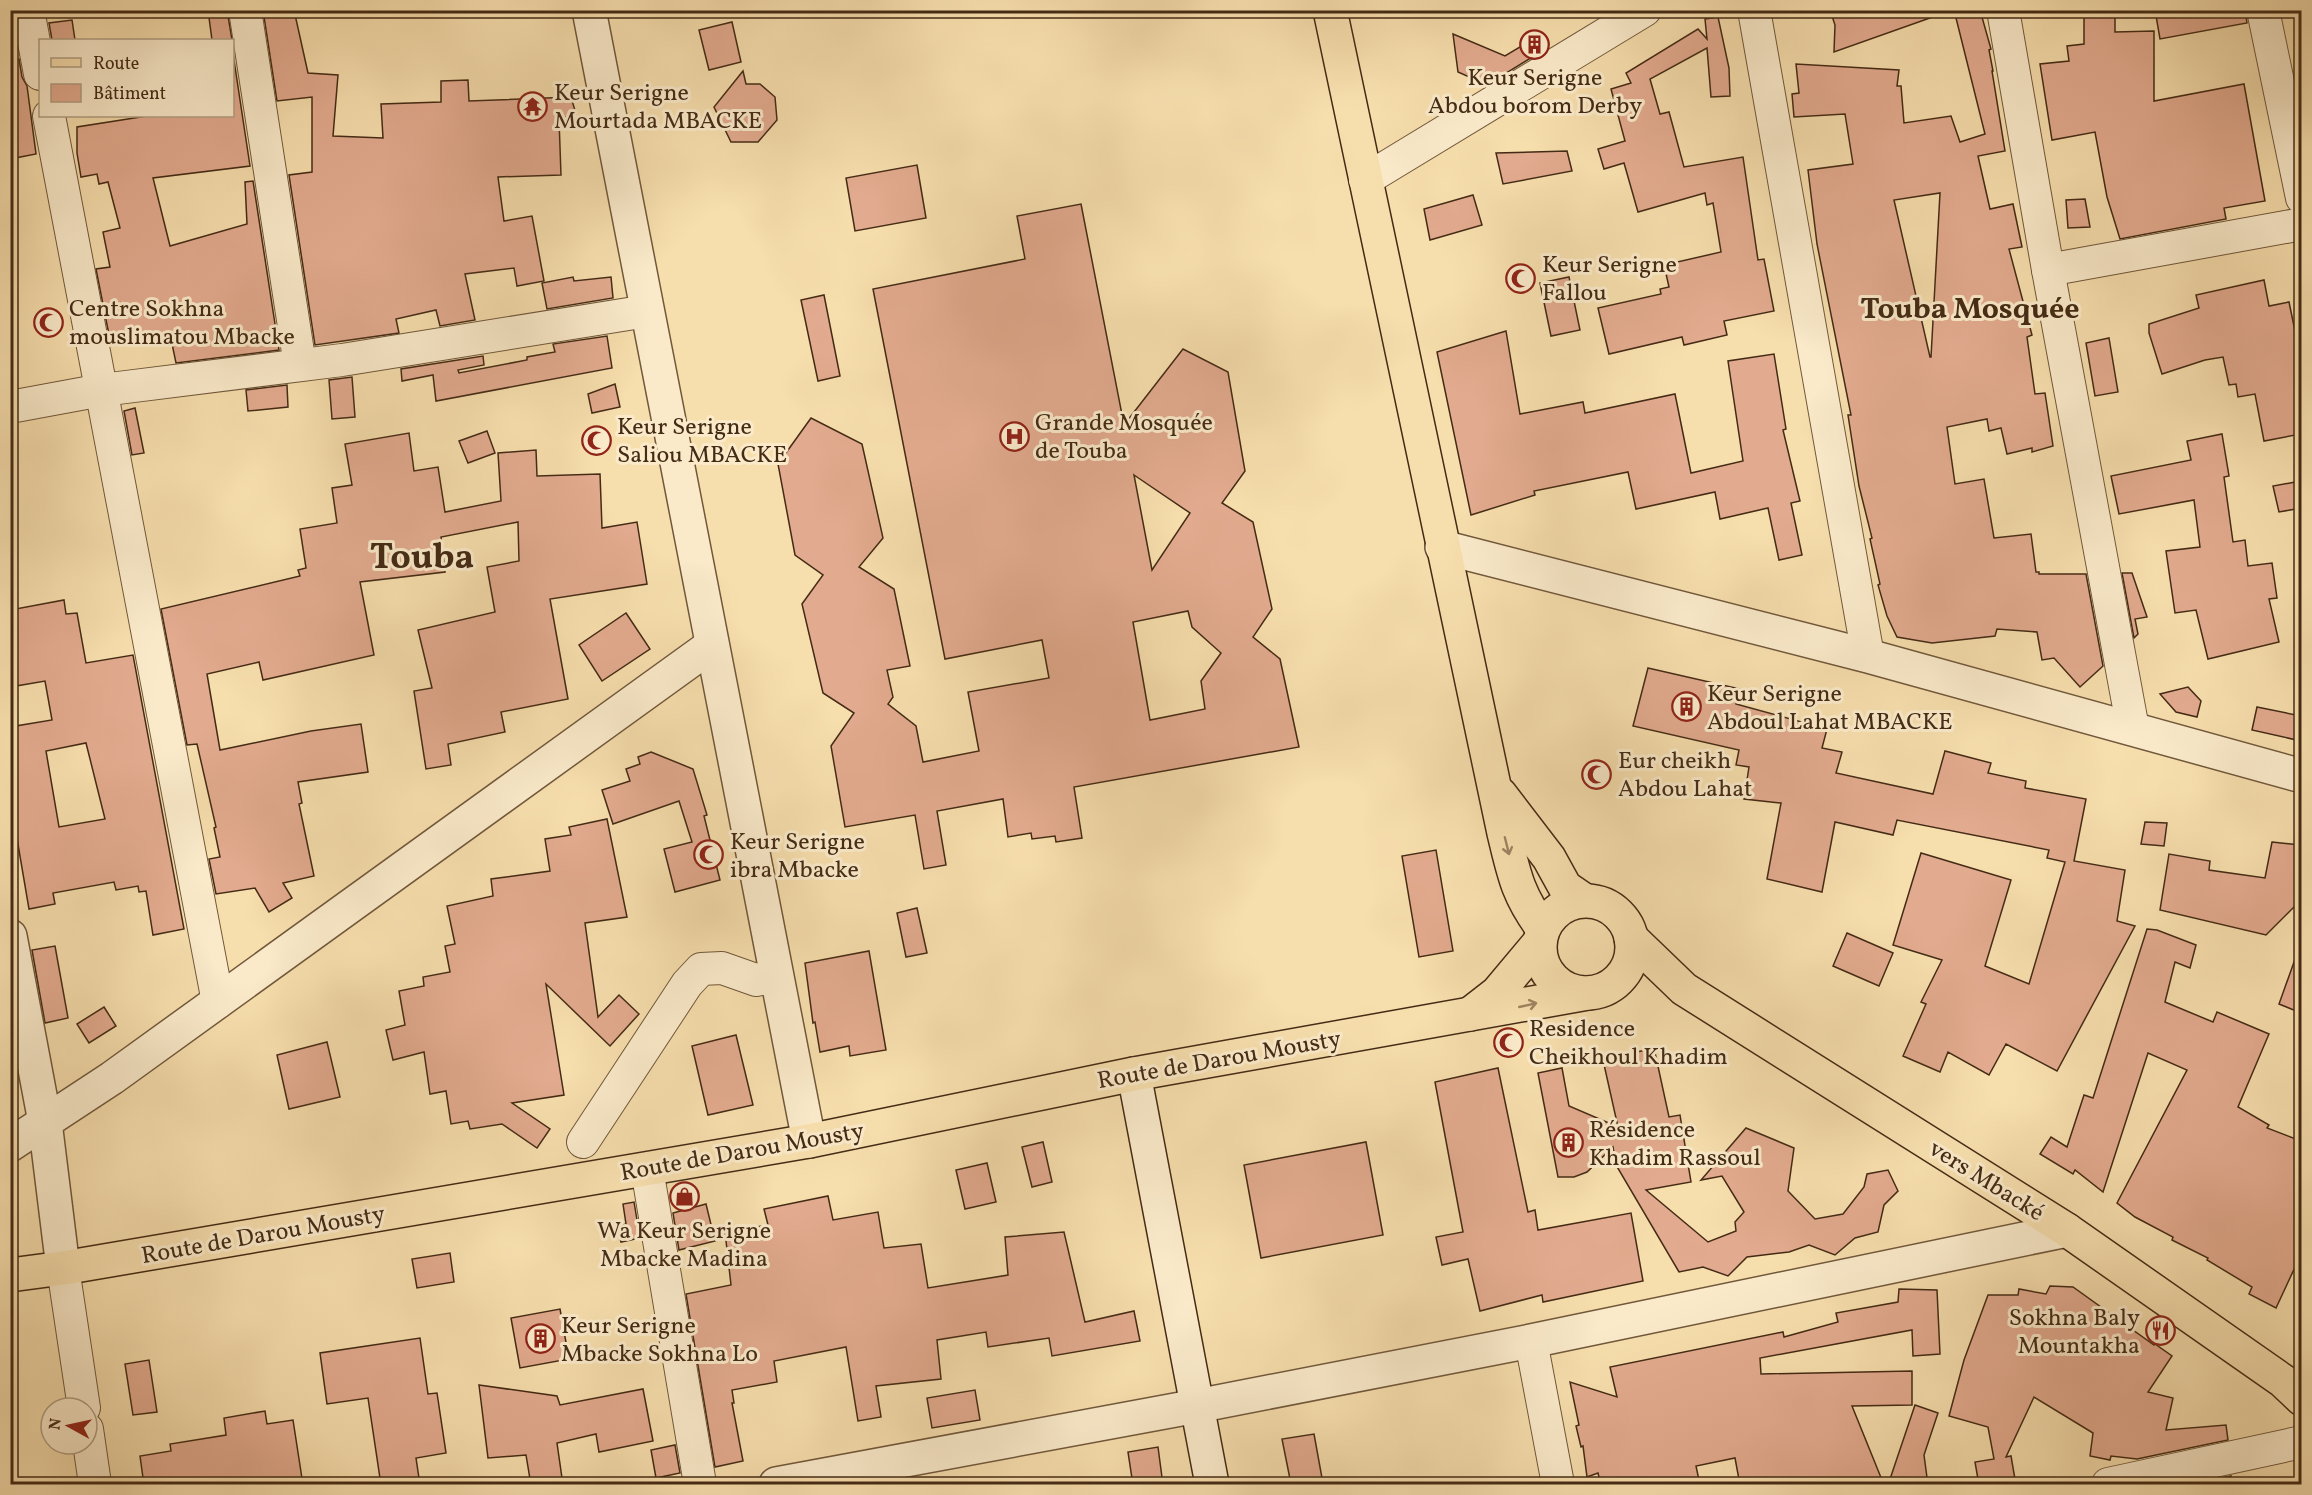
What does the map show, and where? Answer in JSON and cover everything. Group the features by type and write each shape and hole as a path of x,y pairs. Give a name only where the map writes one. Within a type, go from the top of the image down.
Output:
{"main road":[{"path":"1330,10 1442,547 1516,885 1541,936 1540,956 1544,968 1552,979 1563,987 1588,993 1601,991 1613,985 1623,975 1632,951 1627,924 1620,915 1603,904 1584,900 1565,887 1549,858 1496,788"},
{"path":"1470,1014 1503,987 1559,909 1584,900"},
{"name":"vers Mbacké","path":"1631,938 1684,989 2067,1230 2295,1389"},
{"name":"vers Mbacké","path":"1623,975 1684,989"},
{"name":"Route de Darou Mousty","path":"10,1275 63,1268 809,1141 1134,1074 1509,1009 1588,993"}],"street":[{"path":"28,10 39,69"},
{"path":"245,10 300,365"},
{"path":"589,10 809,1141"},
{"path":"1365,180 1645,10"},
{"path":"1754,10 1868,656"},
{"path":"2003,10 2048,270 2133,729"},
{"path":"2263,10 2301,198"},
{"path":"48,117 218,1002"},
{"path":"2048,270 2301,225"},
{"path":"10,407 102,390 300,365 647,310"},
{"path":"1442,547 1868,656 2301,776"},
{"path":"10,1145 112,1078 712,645"},
{"path":"10,936 45,1122 63,1268 82,1396"},
{"path":"583,1142 687,984 701,969 722,968 756,980 777,976"},
{"path":"1134,1074 1212,1485"},
{"path":"647,1168 700,1485"},
{"path":"776,1485 855,1477 1197,1406 1532,1341 2067,1230"},
{"path":"1532,1341 1558,1485"},
{"path":"2108,1485 2301,1442"},
{"path":"91,1456 95,1485"}],"building":[{"path":"208,10 227,10 232,39 212,39"},
{"path":"263,10 294,10 308,73 338,75 333,136 383,138 381,104 441,102 441,81 468,80 469,101 571,97 576,114 559,119 561,175 498,177 504,221 532,216 544,281 517,286 514,268 465,274 475,320 440,326 436,310 396,319 399,333 315,345 289,175 312,172 312,97 277,101"},
{"path":"1830,10 1943,10 1944,13 1834,52 1835,25"},
{"path":"1954,10 1980,10 1991,49 1989,50 2005,151 1978,156 1990,209 2013,204 2022,247 2009,249 2032,335 2027,337 2035,394 2045,393 2053,446 2032,452 2032,448 2007,454 2001,428 1989,431 1987,419 1947,427 1955,484 1984,479 1994,538 2031,534 2036,572 2039,574 2086,574 2103,666 2080,687 2054,658 2042,660 2037,632 1997,629 1995,636 1932,643 1897,637 1887,616 1878,585 1880,584 1870,539 1872,538 1859,486 1848,415 1851,415 1817,244 1808,170 1853,164 1845,114 1794,117 1792,94 1799,93 1796,64 1899,70 1897,86 1901,86 1904,123 1951,116 1960,142 1985,134","holes":["1940,193 1931,357 1894,200"]},
{"path":"2155,10 2245,10 2247,23 2160,39"},
{"path":"2115,16 2115,32 2154,31 2154,101 2244,84 2265,201 2224,208 2226,219 2120,239 2107,197 2095,132 2052,140 2040,64 2069,61 2067,46 2084,44 2084,17"},
{"path":"1718,17 1729,68 1730,96 1711,97 1707,48 1650,79 1660,114 1669,112 1684,167 1743,157 1758,260 1764,259 1774,311 1724,321 1727,335 1684,345 1682,337 1609,354 1598,308 1661,294 1660,289 1669,287 1664,265 1721,252 1713,203 1707,205 1705,193 1638,212 1624,163 1604,169 1598,149 1625,141 1611,89 1631,83 1626,73 1698,29 1707,39 1705,19"},
{"path":"72,20 75,39 52,39 49,23"},
{"path":"732,22 741,62 709,70 699,30"},
{"path":"1453,34 1505,56 1540,35 1547,48 1487,85 1458,72"},
{"path":"10,59 19,59 22,77 27,86 36,154 15,158 10,126"},
{"path":"234,60 250,166 153,178 170,246 247,224 245,182 253,181 279,350 176,363 170,334 111,345 96,269 110,267 103,232 120,228 108,182 99,184 97,174 81,177 77,153 77,127 141,117 234,117"},
{"path":"743,71 746,84 760,84 775,97 777,120 758,142 731,142 714,107"},
{"path":"1567,151 1572,171 1503,184 1496,153"},
{"path":"917,165 926,218 855,231 846,178"},
{"path":"1473,195 1482,225 1430,240 1424,209"},
{"path":"2085,199 2090,227 2068,228 2066,200"},
{"path":"1081,204 1124,425 1183,349 1228,372 1245,471 1222,503 1253,522 1272,609 1253,637 1280,659 1299,747 1074,787 1082,838 1056,842 1055,836 1032,839 1031,833 1008,837 1003,799 937,811 946,865 924,869 915,815 845,827 831,746 854,713 823,693 802,604 823,575 795,555 778,464 811,418 862,444 883,538 859,567 894,589 910,666 887,670 893,697 888,704 916,726 923,762 979,751 968,692 1049,678 1042,640 945,659 873,289 1025,259 1017,216","holes":["1134,475 1190,513 1152,570","1188,611 1192,627 1221,653 1201,681 1205,709 1150,720 1133,622"]},
{"path":"573,277 574,281 611,277 613,298 547,309 542,283"},
{"name":"Keur Serigne Fallou","path":"1569,277 1580,330 1551,336 1540,283"},
{"path":"2264,280 2269,306 2289,302 2301,360 2301,434 2264,441 2255,394 2238,397 2236,384 2229,385 2223,357 2205,360 2162,374 2149,333 2149,324 2199,308 2196,295"},
{"path":"824,295 840,376 818,381 801,300"},
{"path":"1506,331 1520,414 1583,402 1585,413 1675,394 1691,473 1743,461 1728,361 1774,354 1786,429 1783,430 1800,501 1791,503 1802,555 1779,560 1768,508 1720,519 1715,492 1636,509 1628,472 1534,491 1535,495 1471,515 1437,352"},
{"path":"607,336 612,368 436,401 433,375 402,381 401,369 483,356 484,365 458,370 459,373 527,360 527,357 555,352 553,344"},
{"path":"2109,338 2118,392 2095,396 2086,343"},
{"path":"352,377 355,417 332,419 329,380"},
{"path":"615,384 620,407 592,413 588,394"},
{"path":"287,385 288,407 248,411 246,390"},
{"path":"135,408 144,453 132,455 124,411"},
{"path":"487,431 495,453 468,463 459,441"},
{"path":"409,433 414,471 438,467 445,512 501,501 498,453 536,450 537,476 600,474 602,528 637,522 647,584 550,599 568,699 501,712 505,732 448,744 451,765 426,769 414,691 432,688 418,630 495,612 487,567 519,561 518,522 441,537 445,572 360,582 374,655 263,680 259,662 207,674 220,750 311,731 361,724 368,772 298,782 302,803 299,804 314,876 283,883 292,898 269,912 255,888 216,894 209,859 220,857 214,828 216,827 197,744 187,745 161,609 300,576 298,570 306,568 300,529 337,523 332,488 352,485 345,444"},
{"path":"2222,434 2229,476 2224,477 2233,542 2245,540 2248,566 2272,563 2277,598 2269,599 2279,642 2208,659 2196,610 2175,613 2166,551 2200,547 2194,500 2119,514 2111,476 2191,460 2187,441"},
{"path":"2301,481 2301,508 2279,512 2273,486"},
{"path":"2122,573 2132,573 2147,617 2135,619 2138,634 2134,638"},
{"path":"64,600 66,614 77,613 86,663 133,655 184,929 153,935 146,891 139,892 138,886 116,890 114,882 53,893 55,904 29,909 14,821 10,822 10,727 52,720 45,681 10,687 10,610","holes":["86,743 105,819 59,827 46,751"]},
{"path":"626,613 650,649 602,681 579,645"},
{"path":"1648,668 1740,689 1736,704 1827,729 1822,748 1842,752 1836,773 1933,794 1945,751 1991,763 1988,773 2026,781 2025,788 2086,799 2074,861 2125,870 2117,921 2135,926 2057,1071 2006,1044 1989,1075 1948,1052 1940,1072 1903,1056 1926,1004 1921,1002 1942,960 1893,945 1921,853 2011,880 1985,966 2029,984 2065,862 2047,858 2049,850 1897,820 1893,835 1835,822 1822,892 1767,879 1781,803 1744,799 1749,767 1736,765 1739,750 1633,726"},
{"path":"2188,687 2201,701 2197,717 2176,712 2160,694"},
{"path":"2257,707 2301,716 2301,741 2252,730"},
{"path":"651,752 693,769 707,815 704,816 720,880 675,892 664,849 692,842 679,801 613,824 602,790 630,781 626,769 640,764 638,757"},
{"path":"607,819 627,917 585,923 598,1017 619,995 639,1014 610,1046 546,984 564,1095 512,1103 550,1129 537,1148 502,1124 470,1129 468,1121 451,1124 446,1091 430,1094 424,1052 393,1060 386,1030 405,1025 399,991 424,986 423,977 450,972 445,946 455,944 447,906 493,896 491,879 550,871 545,839 571,835 569,827"},
{"path":"2145,822 2167,823 2164,846 2141,844"},
{"path":"2272,842 2301,845 2301,900 2266,935 2160,910 2169,854 2210,861 2209,870 2265,878"},
{"path":"1436,850 1453,951 1419,957 1402,856"},
{"path":"917,908 927,953 906,957 897,913"},
{"path":"2147,929 2157,930 2196,945 2190,968 2175,962 2165,1002 2213,1022 2217,1012 2269,1034 2238,1107 2269,1125 2267,1128 2301,1141 2301,1268 2296,1265 2276,1308 2249,1294 2252,1287 2207,1260 2208,1258 2172,1240 2173,1237 2135,1217 2117,1203 2187,1070 2148,1053 2103,1192 2075,1170 2073,1174 2040,1154 2051,1137 2067,1147 2084,1095 2093,1098"},
{"path":"1847,933 1893,953 1879,986 1833,966"},
{"path":"55,946 68,1018 45,1023 32,950"},
{"path":"2299,948 2301,949 2301,1013 2279,1004"},
{"path":"869,951 886,1050 850,1056 849,1046 820,1052 815,1022 813,1023 805,963"},
{"path":"104,1007 116,1026 89,1043 77,1024"},
{"path":"736,1035 753,1105 708,1115 692,1046"},
{"path":"327,1042 340,1097 289,1109 277,1055"},
{"path":"1654,1048 1669,1117 1680,1115 1691,1182 1646,1190 1708,1242 1736,1231 1735,1222 1744,1212 1722,1176 1701,1180 1746,1128 1794,1148 1788,1191 1815,1219 1843,1214 1864,1187 1867,1174 1888,1170 1898,1191 1884,1205 1878,1232 1855,1238 1835,1255 1809,1245 1789,1252 1747,1257 1728,1276 1703,1267 1679,1272 1616,1165 1613,1147 1587,1172 1574,1177 1558,1177 1538,1073 1562,1068 1569,1106 1618,1127 1603,1060"},
{"path":"1498,1068 1528,1212 1535,1210 1538,1230 1631,1213 1643,1281 1543,1302 1542,1295 1480,1311 1468,1259 1442,1265 1436,1237 1463,1232 1435,1082"},
{"path":"1043,1142 1052,1182 1032,1187 1022,1147"},
{"path":"1366,1142 1383,1235 1261,1258 1244,1165"},
{"path":"987,1163 996,1202 965,1209 956,1170"},
{"path":"828,1196 833,1220 878,1212 884,1248 921,1244 928,1288 1008,1275 1005,1237 1064,1232 1085,1322 1134,1311 1140,1341 1052,1356 1049,1338 988,1347 986,1332 937,1340 941,1379 876,1386 881,1417 858,1421 846,1347 774,1361 777,1382 732,1390 734,1403 732,1403 743,1461 715,1467 686,1294 731,1285 725,1232 768,1225 764,1209"},
{"path":"634,1202 640,1238 621,1242 617,1227 626,1224 623,1204"},
{"path":"706,1204 715,1241 679,1250 673,1213"},
{"path":"450,1253 454,1282 417,1288 412,1259"},
{"path":"2050,1286 2073,1287 2172,1356 2148,1392 2173,1398 2166,1430 2226,1425 2228,1440 2137,1459 2111,1456 2110,1460 2090,1456 2093,1433 2034,1397 2006,1457 2011,1456 2016,1485 1979,1485 1975,1462 1994,1459 1988,1427 1949,1416 1964,1360 1988,1295 2018,1295 2019,1289 2046,1294"},
{"path":"1899,1289 1937,1290 1940,1354 1913,1356 1912,1330 1760,1358 1761,1374 1912,1371 1912,1405 1852,1406 1884,1485 1740,1485 1735,1458 1696,1466 1700,1485 1601,1485 1598,1473 1587,1477 1583,1446 1581,1447 1576,1426 1579,1425 1570,1382 1617,1397 1610,1367 1783,1332 1784,1337 1838,1322 1836,1313 1898,1302"},
{"name":"Keur Serigne Mbacke Sokhna Lo","path":"560,1309 569,1359 520,1368 511,1318"},
{"path":"420,1338 428,1394 437,1393 446,1453 416,1458 420,1485 381,1485 368,1398 327,1404 320,1353"},
{"path":"149,1360 157,1412 133,1415 125,1364"},
{"path":"479,1385 557,1396 560,1405 643,1389 653,1441 599,1452 596,1434 557,1443 563,1485 531,1485 526,1455 488,1458"},
{"path":"975,1390 980,1420 932,1428 927,1398"},
{"path":"1915,1405 1938,1413 1924,1455 1928,1485 1888,1485"},
{"path":"265,1411 267,1424 293,1420 303,1485 144,1485 140,1456 171,1451 170,1444 226,1435 224,1418"},
{"path":"1314,1434 1322,1478 1291,1484 1282,1439"},
{"path":"675,1445 680,1473 656,1478 651,1450"},
{"path":"1158,1447 1163,1485 1133,1485 1128,1452"},
{"path":"2231,1476 2231,1485 2191,1485"}],"place":[{"name":"Keur Serigne Abdou borom Derby","path":"1535,44"},
{"name":"Keur Serigne Mourtada MBACKE","path":"533,106"},
{"name":"Keur Serigne Fallou","path":"1521,278"},
{"name":"Centre Sokhna mouslimatou Mbacke","path":"48,322"},
{"name":"Grande Mosquée de Touba","path":"1014,436"},
{"name":"Keur Serigne Saliou MBACKE","path":"596,440"},
{"name":"Keur Serigne Abdoul Lahat MBACKE","path":"1686,707"},
{"name":"Eur cheikh Abdou Lahat","path":"1597,774"},
{"name":"Keur Serigne ibra Mbacke","path":"709,855"},
{"name":"Residence Cheikhoul Khadim","path":"1508,1042"},
{"name":"Résidence Khadim Rassoul","path":"1568,1143"},
{"name":"Wa Keur Serigne Mbacke Madina","path":"684,1197"},
{"name":"Sokhna Baly Mountakha","path":"2161,1331"},
{"name":"Keur Serigne Mbacke Sokhna Lo","path":"540,1339"}],"district":[{"name":"Touba Mosquée","path":"1970,308"},
{"name":"Touba","path":"422,555"}]}
